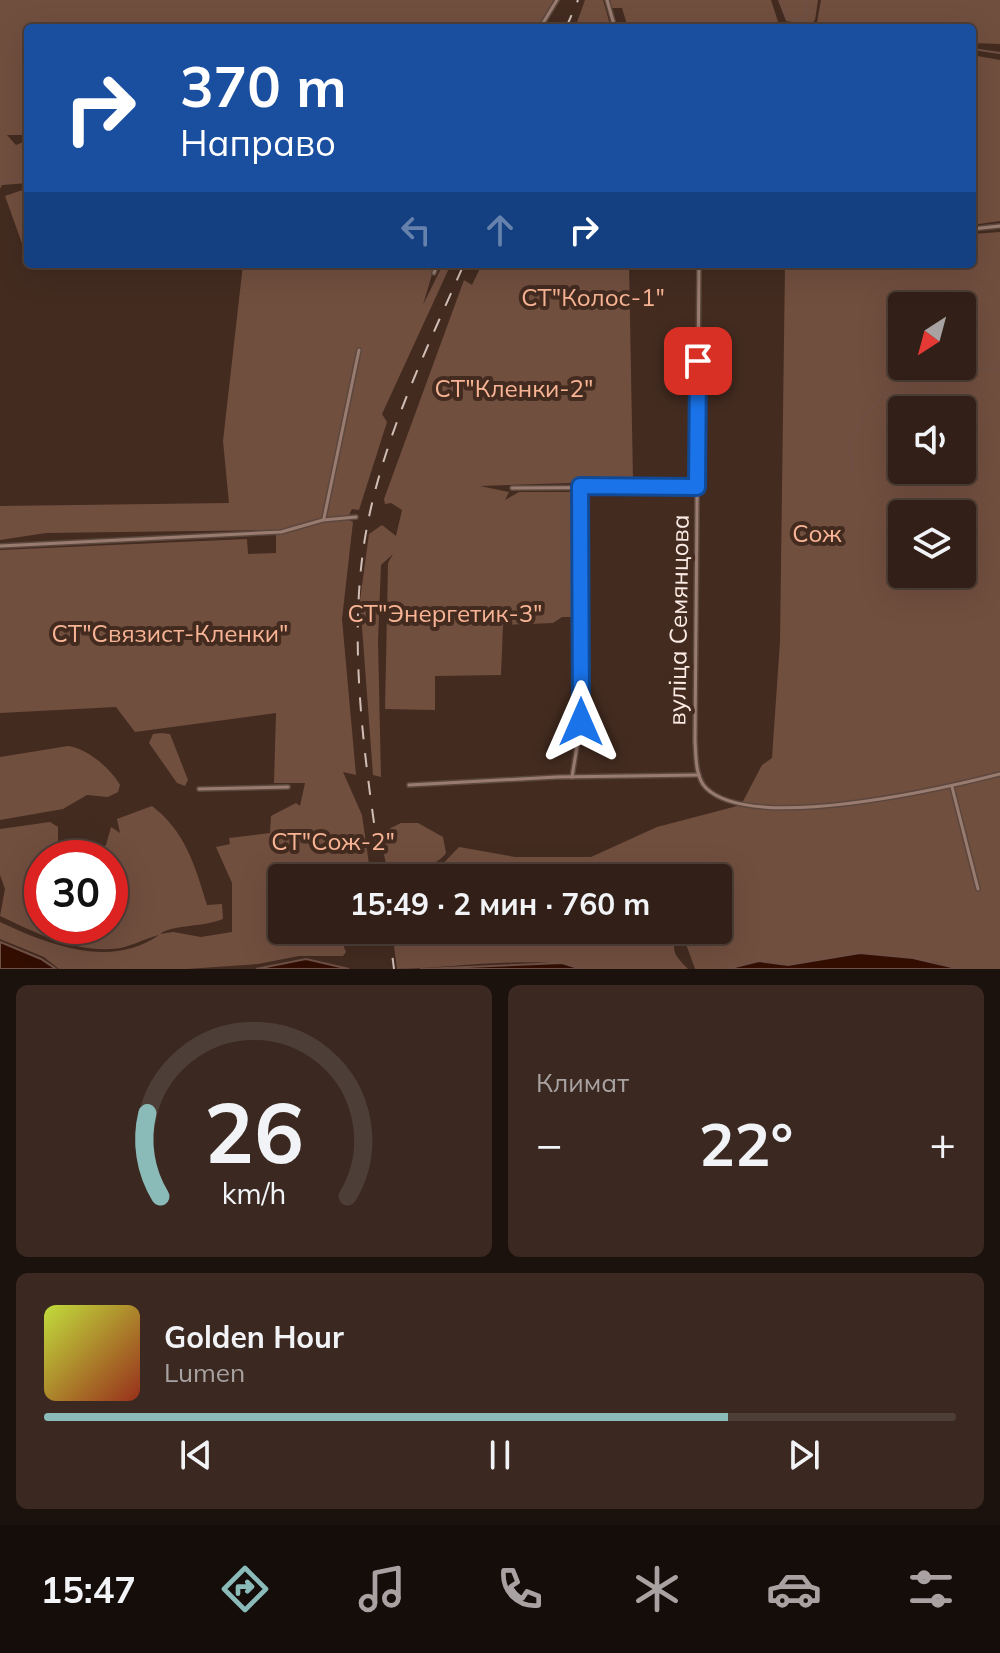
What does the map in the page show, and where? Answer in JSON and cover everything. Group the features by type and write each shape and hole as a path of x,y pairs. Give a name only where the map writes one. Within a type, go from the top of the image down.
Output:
{"street":[{"path":"542,24 557,0"},
{"path":"607,0 614,24"},
{"path":"976,229 1000,226"},
{"path":"434,273 436,268"},
{"name":"вуліца Семянцова","path":"699,268 695,741 699,775"},
{"path":"323,520 359,350"},
{"path":"572,777 581,722 580,486"},
{"path":"512,488 697,487"},
{"path":"0,546 281,532 323,520 356,517"},
{"path":"409,785 699,775 704,787 718,796 746,804 810,810 952,787 1000,774"},
{"path":"199,789 288,787"},
{"path":"952,787 978,889"}],"green space":[{"path":"0,0 554,0 539,24 24,24 24,135 7,135 16,145 24,142 24,183 2,185 0,189"},
{"path":"585,0 603,0 610,24 576,24"},
{"path":"610,0 771,0 779,24 627,24 622,8 612,8"},
{"path":"778,0 818,0 815,20 811,24 786,21"},
{"path":"821,0 1000,0 1000,44 976,43 976,24 817,24"},
{"path":"976,56 1000,60 1000,221 976,224"},
{"path":"24,189 24,249 5,196"},
{"name":"Сож","path":"1000,232 1000,969 960,969 935,962 860,953 788,965 765,961 727,969 695,969 686,944 732,944 732,864 443,864 459,847 515,857 591,857 657,827 741,805 762,765 772,758 780,641 785,268 976,268 976,234"},
{"path":"243,268 434,268 423,305 441,268 449,268 382,414 387,422 359,510 352,509 347,519 353,522 342,619 356,775 343,772 362,815 369,864 268,864 268,944 343,944 346,952 343,956 299,956 258,964 187,969 59,969 44,957 0,939 0,922 24,932 24,944 56,944 101,952 121,951 159,935 112,949 70,944 128,944 128,840 107,840 111,827 120,833 117,819 152,806 181,838 207,905 222,904 223,919 160,934 173,932 201,937 232,932 232,883 216,847 230,844 229,838 270,833 271,816 296,803 300,806 305,783 274,783 276,713 135,732 116,707 0,713 0,550 247,539 248,554 276,553 276,530 46,533 0,540 0,506 229,503 223,441"},
{"path":"480,268 629,268 633,481 480,486 509,492 505,500 519,492 576,492 576,617 562,617 553,623 503,625 501,675 435,676 435,710 385,709 388,563 393,554 381,565 378,641 381,777 373,775 360,600 369,534 382,525 396,536 402,510 391,503 385,504 384,499 464,280 472,285"},
{"path":"153,734 170,734 188,780 185,786 177,783 149,743"},
{"path":"68,746 83,751 105,766 120,785 118,792 108,797 87,795 63,809 0,820 0,757"},
{"path":"50,822 58,827 58,840 24,840 24,928 0,916 5,889 0,875 0,829"},
{"path":"401,823 418,823 443,837 446,853 432,864 386,864 382,846 385,831"},
{"path":"394,944 674,944 675,952 688,969 581,969 519,962 397,969"}],"shaded area":[{"path":"0,942 41,959 56,969 0,969"},
{"path":"860,953 913,958 960,969 727,969 759,961 788,965"},
{"path":"306,959 349,969 256,969"},
{"path":"562,963 581,969 420,969"}],"waterway":[{"path":"780,0 786,17 807,21 808,0"},
{"path":"976,50 1000,53"},
{"path":"0,183 24,178"},
{"path":"852,475 850,437 874,404 923,373 1000,368"}],"railway":[{"path":"568,24 578,0"},
{"path":"380,864 365,751 358,665 360,580 365,538 372,502 393,433 462,268"},
{"path":"391,944 394,969"}],"route":[{"path":"581,722 580,486 697,487 698,361"}],"park label":[{"name":"СТ\"Колос-1\"","path":"593,297"},
{"name":"СТ\"Кленки-2\"","path":"514,388"},
{"name":"СТ\"Энергетик-3\"","path":"445,613"},
{"name":"СТ\"Связист-Кленки\"","path":"170,633"},
{"name":"СТ\"Сож-2\"","path":"333,841"}]}
